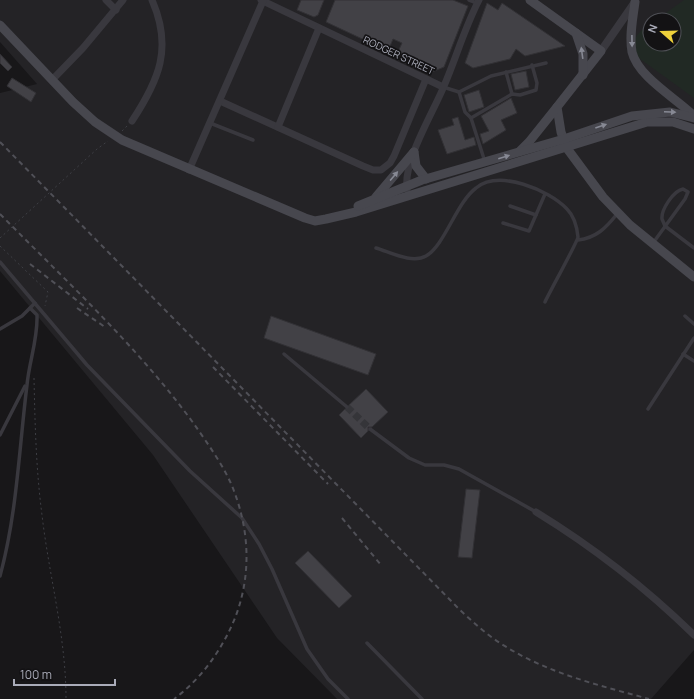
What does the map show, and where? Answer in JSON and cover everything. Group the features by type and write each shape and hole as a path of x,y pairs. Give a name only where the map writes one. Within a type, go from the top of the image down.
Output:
{"main road":[{"path":"519,152 530,142 601,51 530,0"},
{"path":"636,1 632,31 632,46 635,60 645,74 694,116"},
{"path":"0,25 74,102 109,132 190,170 315,221 339,216 408,196 565,143 620,119 645,113 670,112 694,116"},
{"path":"576,32 583,54 583,75"},
{"path":"557,107 565,143 586,176 617,214 694,277"},
{"path":"339,216 374,199 406,186 519,152 565,143 647,122 673,122 694,129"},
{"path":"414,152 416,166 426,179"},
{"path":"374,199 414,152"}],"street":[{"path":"106,0 116,10"},
{"path":"53,79 116,10 123,0"},
{"path":"132,121 155,83 161,63 162,46 158,21 152,0"},
{"path":"190,170 262,0"},
{"name":"RODGER STREET","path":"262,0 443,87 478,2"},
{"path":"601,51 636,1"},
{"path":"278,127 318,28"},
{"path":"220,101 363,166 380,170 390,163 394,156 426,79"},
{"path":"408,196 406,186 414,152 443,87"},
{"path":"536,512 588,546 635,581 694,635"}],"lane":[{"path":"468,0 478,2"},
{"path":"443,87 459,92 491,76 546,63"},
{"path":"471,118 512,94 520,96 536,90 537,83 532,66"},
{"path":"506,72 512,94"},
{"path":"459,92 465,112 471,118 485,162"},
{"path":"210,123 253,140"},
{"path":"376,248 408,258 418,259 426,256 436,247 464,202 476,188 486,182 500,180 514,181 545,194 568,209 577,227 578,240 545,302"},
{"path":"652,243 665,226 687,196 688,192 685,189 681,189 675,193 664,209 662,219 665,226 694,248"},
{"path":"503,223 529,231 545,194"},
{"path":"510,206 536,215"},
{"path":"578,240 594,236 608,225 617,214"},
{"path":"0,262 87,364 172,454 242,518 259,544 272,569 307,649 328,679 348,699"},
{"path":"0,329 22,316 35,303"},
{"path":"0,576 14,514 27,383 36,328 37,315 30,308"},
{"path":"685,316 694,324"},
{"path":"648,409 694,338"},
{"path":"284,354 347,407"},
{"path":"683,354 694,361"},
{"path":"0,435 27,383"},
{"path":"370,429 409,458 425,465 444,465 459,469 536,512"},
{"path":"367,643 422,699"}],"path":[{"path":"122,131 132,121"},
{"path":"0,238 97,149 110,140"},
{"path":"0,246 48,292 45,308"},
{"path":"34,374 35,443 42,516 61,630 66,699"}],"shaded area":[{"path":"0,0 694,0 682,12 642,12 642,52 660,52 694,80 694,650 651,699 337,699 277,638 153,455 0,271 0,93 37,84 0,42"},
{"path":"684,0 694,0 694,98 636,56 634,45 636,37 642,30 642,52 682,52 682,12 667,12"}],"building":[{"path":"301,0 324,0 318,15 314,17 297,10"},
{"path":"335,0 453,0 468,6 444,67 432,72 397,54 402,43 393,39 388,51 326,22"},
{"path":"487,3 498,10 502,3 565,46 525,56 516,49 510,59 473,68 465,63"},
{"path":"0,54 12,67 8,71 0,63"},
{"path":"526,71 529,87 515,90 511,74"},
{"path":"12,78 36,93 31,102 7,86"},
{"path":"479,90 484,107 469,112 464,95"},
{"path":"511,98 517,113 501,120 506,130 483,144 480,134 489,131 481,116"},
{"path":"458,117 465,140 474,137 476,145 447,154 438,130 454,125 452,119"},
{"path":"271,316 376,354 368,375 264,338"},
{"path":"366,389 388,412 372,427 368,427 368,431 361,438 339,415 345,409 349,409 349,405"},
{"path":"466,489 480,490 472,558 458,557"},
{"path":"308,551 352,596 339,608 295,563"}],"tunnel":[{"path":"347,407 370,429"}],"railway":[{"path":"0,142 460,610 480,628 518,653 554,670 592,683 649,699"},
{"path":"0,214 101,316 149,368 194,424 222,465 234,491 246,539 246,571 240,602 230,630 210,663 202,673 174,699"},
{"path":"30,264 88,309"},
{"path":"77,308 105,327"},
{"path":"213,367 328,484"},
{"path":"342,518 381,565"}]}
